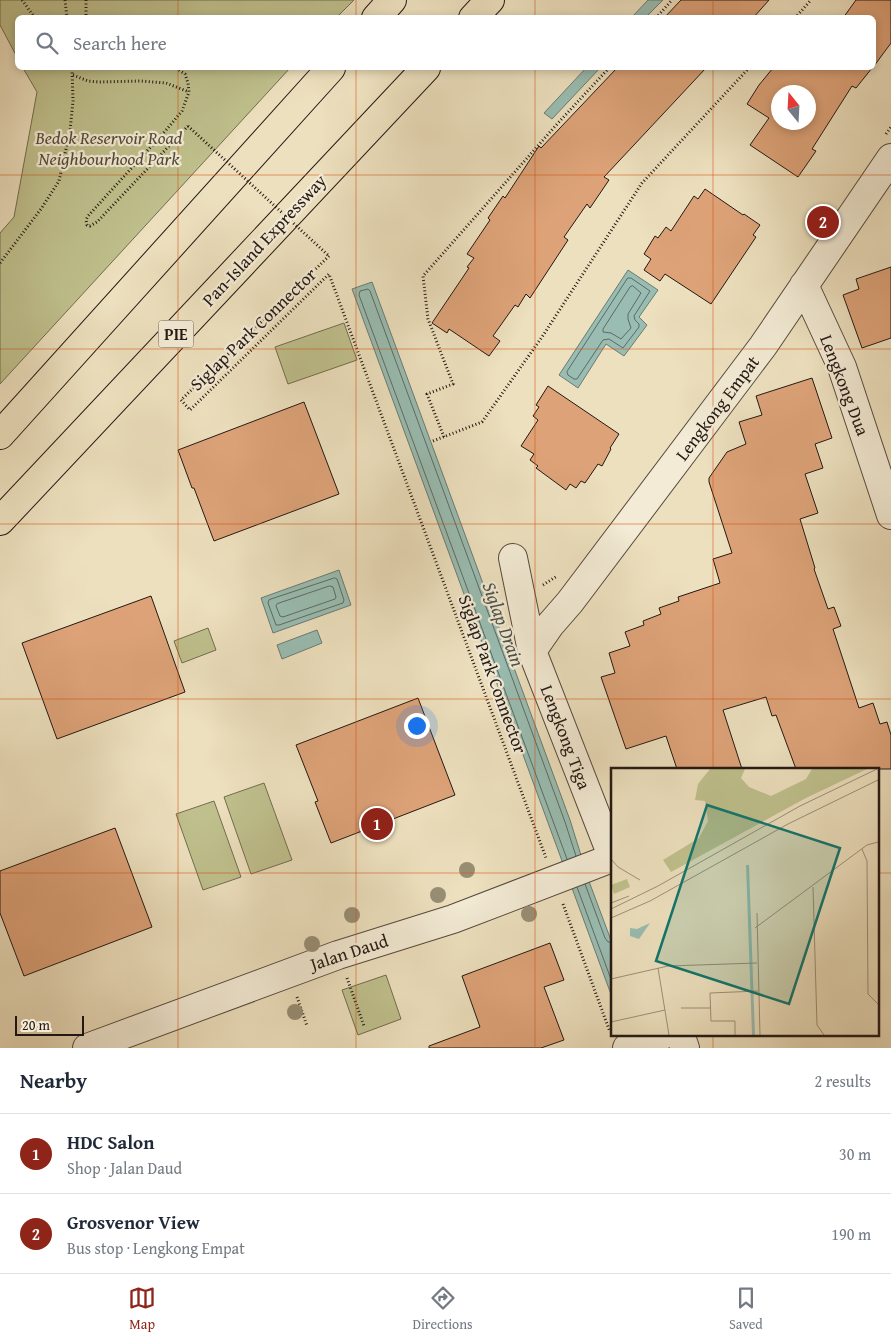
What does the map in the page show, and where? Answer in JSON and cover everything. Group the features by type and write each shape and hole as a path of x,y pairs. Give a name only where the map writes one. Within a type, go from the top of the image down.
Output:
{"highway":[{"path":"379,15 392,0"},
{"path":"477,15 490,0"},
{"path":"0,434 329,70"},
{"name":"Pan-Island Expressway","path":"0,522 424,70"}],"street":[{"name":"Lengkong Empat","path":"532,652 550,625 570,602 763,346 891,158"},
{"name":"Lengkong Dua","path":"804,286 842,367 891,515"},
{"name":"Lengkong Tiga","path":"513,558 532,652 605,861"},
{"name":"Jalan Daud","path":"87,1048 338,955 453,919 605,861"},
{"path":"622,1045 666,1036 685,1048"}],"path":[{"path":"22,0 33,15"},
{"path":"65,0 66,15"},
{"path":"86,0 86,15"},
{"path":"659,15 672,0"},
{"path":"798,15 811,0"},
{"path":"72,70 88,81 166,83 189,92 185,74 179,70"},
{"path":"0,263 41,209 59,181 70,131 72,70"},
{"path":"444,437 427,394 453,384 428,319 423,276 607,70"},
{"path":"433,441 482,422 542,337 642,183 747,70"},
{"name":"Siglap Park Connector","path":"189,92 177,118 88,216 86,220 88,226 97,222 188,126 329,256 181,400 190,410 329,274 555,881 611,1018"},
{"path":"338,955 364,1026"},
{"path":"290,973 307,1026"}],"green space":[{"path":"0,0 354,0 339,15 15,15 15,53 0,25"},
{"name":"Bedok Reservoir Road Neighbourhood Park","path":"24,70 288,70 0,384 0,233 14,217 37,92"},
{"path":"344,323 357,360 288,384 275,347"},
{"path":"208,628 216,650 182,663 174,641"},
{"path":"264,783 292,860 251,874 224,797"},
{"path":"214,801 241,877 203,890 176,814"},
{"path":"386,975 401,1019 358,1035 342,990"}],"water":[{"path":"648,0 663,0 648,15 634,15"},
{"path":"584,70 598,70 552,119 544,113"},
{"path":"628,270 658,290 639,317 647,325 624,356 606,344 578,388 559,375"},
{"path":"372,282 570,820 590,884 611,940 611,994 352,289"},
{"path":"339,570 351,605 273,633 261,598"},
{"path":"317,630 322,643 282,659 277,645"}],"building":[{"path":"681,0 769,0 756,15 667,15"},
{"path":"856,0 891,0 891,43 876,63 876,15 845,15"},
{"path":"615,70 704,70 604,177 609,180 590,208 587,204 564,237 568,240 530,298 526,294 518,307 515,305 493,336 500,341 489,356 449,329 447,333 432,323 469,268 467,267 474,258 467,254 490,220 488,218 503,196 505,198 539,146 541,148"},
{"path":"771,70 870,70 856,88 852,86 812,149 816,151 798,177 750,145 769,118 747,104"},
{"path":"705,189 760,225 753,235 756,237 711,304 665,274 660,281 644,270 651,259 644,254 655,236 658,238 666,227 671,231 694,196 698,199"},
{"path":"891,267 891,338 862,348 843,295 859,289 856,279"},
{"path":"812,378 832,438 815,444 823,468 805,474 818,513 800,519 828,609 834,607 841,626 833,629 859,708 873,703 880,724 887,722 891,735 891,769 796,768 776,715 772,716 766,697 723,710 742,768 677,768 666,736 626,749 601,677 615,673 609,653 630,646 625,632 644,625 643,621 661,614 659,608 679,601 678,597 720,583 713,559 732,553 709,478 727,452 746,444 739,422 762,415 756,396"},
{"path":"548,386 619,434 602,466 598,464 585,483 581,481 576,488 570,484 566,490 536,468 538,466 530,460 534,454 521,446 538,420 533,416 539,407 536,405"},
{"path":"304,402 339,494 214,541 178,450"},
{"path":"151,596 185,692 57,739 22,643"},
{"path":"418,698 455,795 331,843 315,802 318,801 296,745"},
{"path":"115,828 152,927 24,976 0,913 0,871"},
{"path":"550,943 564,980 544,987 564,1040 541,1048 429,1048 429,1046 480,1027 462,976"}],"place":[{"name":"Grosvenor View","path":"823,222"},
{"name":"HDC Salon","path":"377,824"}],"water label":[{"name":"Siglap Drain","path":"504,624"}]}
